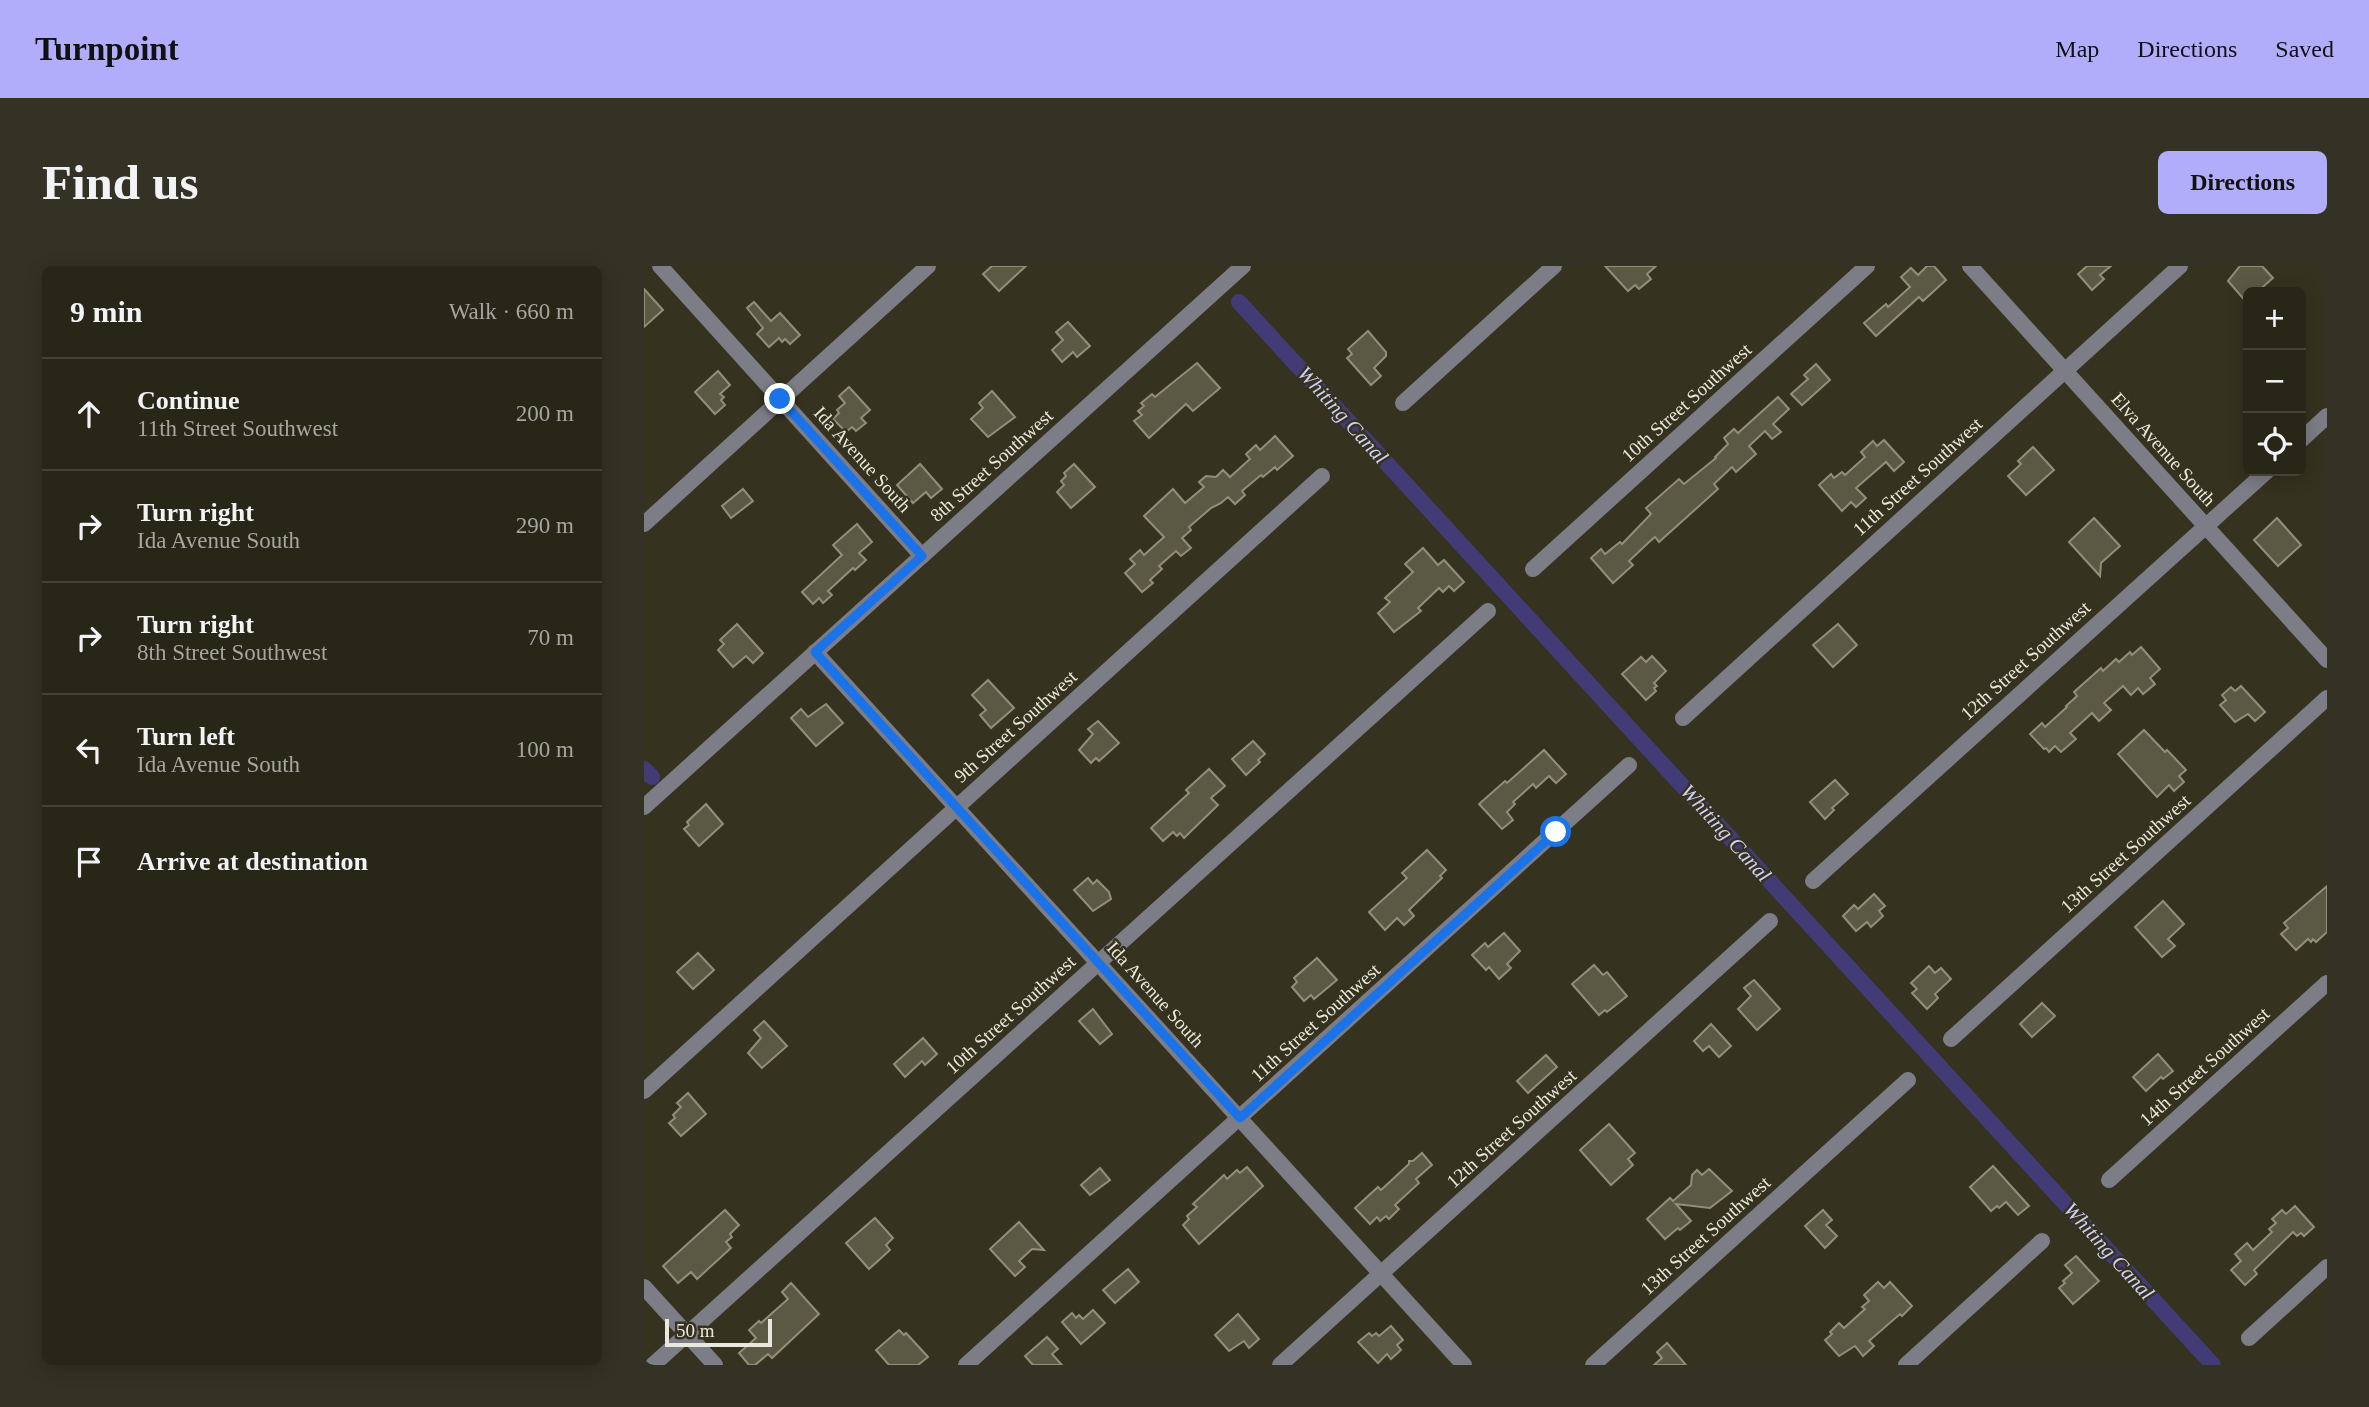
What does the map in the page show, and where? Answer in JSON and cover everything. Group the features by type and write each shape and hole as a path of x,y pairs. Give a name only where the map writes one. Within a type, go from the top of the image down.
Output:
{"street":[{"name":"Ida Avenue South","path":"660,266 922,556"},
{"path":"644,524 928,266"},
{"name":"8th Street Southwest","path":"644,807 1243,266"},
{"path":"1402,403 1554,266"},
{"name":"10th Street Southwest","path":"1533,569 1867,266"},
{"name":"Elva Avenue South","path":"1970,266 2327,660"},
{"name":"11th Street Southwest","path":"1682,718 2180,266"},
{"path":"2306,435 2327,416"},
{"name":"9th Street Southwest","path":"644,1091 1322,476"},
{"name":"12th Street Southwest","path":"1813,881 2261,476"},
{"name":"10th Street Southwest","path":"653,1365 1488,611"},
{"name":"Ida Avenue South","path":"815,652 1464,1365"},
{"name":"13th Street Southwest","path":"1951,1039 2327,698"},
{"name":"11th Street Southwest","path":"966,1365 1629,765"},
{"name":"12th Street Southwest","path":"1280,1365 1770,921"},
{"name":"14th Street Southwest","path":"2109,1180 2327,983"},
{"name":"13th Street Southwest","path":"1592,1365 1908,1080"},
{"path":"1906,1365 2042,1241"},
{"path":"2249,1338 2327,1267"},
{"path":"644,1287 715,1365"}],"building":[{"path":"992,266 1026,266 999,291 983,274"},
{"path":"1605,266 1656,266 1647,274 1651,279 1639,289 1635,285 1628,291"},
{"path":"1927,266 1934,266 1946,280 1923,301 1919,297 1876,336 1864,323 1886,304 1888,307 1910,287 1901,277 1911,268 1918,275"},
{"path":"2087,266 2111,266 2100,275 2104,279 2092,290 2078,274"},
{"path":"2240,266 2262,266 2273,278 2263,287 2243,287 2243,298 2228,281"},
{"path":"644,289 663,310 644,327"},
{"path":"754,302 771,321 780,313 800,335 790,344 779,338 769,347 757,334 763,328 747,308"},
{"path":"1068,322 1090,346 1077,357 1073,352 1062,362 1052,350 1063,340 1056,332"},
{"path":"1368,331 1386,352 1386,356 1374,368 1381,376 1371,385 1347,358 1352,354 1348,349"},
{"path":"1197,363 1220,388 1193,411 1186,404 1149,438 1134,421 1142,415 1138,411 1144,406 1141,403 1152,394 1155,397"},
{"path":"1816,364 1830,380 1802,405 1791,394 1808,379 1804,375"},
{"path":"718,371 730,385 720,394 724,397 721,400 725,405 715,414 695,392"},
{"path":"849,387 870,410 861,418 866,423 856,431 852,427 846,432 833,419 839,413 837,410 845,403 839,396"},
{"path":"992,391 1015,417 988,437 971,419 983,408 979,403"},
{"path":"1778,397 1789,409 1773,424 1781,432 1772,439 1765,431 1749,446 1756,454 1736,472 1732,467 1714,484 1718,489 1659,542 1655,537 1648,543 1629,561 1633,565 1613,583 1591,558 1601,549 1605,554 1620,542 1622,544 1651,514 1646,508 1679,479 1684,484 1716,458 1728,444 1724,438 1734,429 1738,433"},
{"path":"1275,436 1293,456 1277,470 1275,467 1263,477 1261,475 1242,491 1245,495 1235,504 1228,497 1189,527 1191,530 1182,538 1191,548 1181,556 1176,551 1159,566 1162,569 1150,580 1153,583 1142,592 1125,573 1135,564 1130,559 1140,550 1144,555 1164,537 1144,516 1173,489 1185,503 1204,487 1199,482 1206,476 1216,477 1223,470 1230,477 1250,459 1246,454 1256,445 1260,450"},
{"path":"1884,440 1904,462 1894,471 1886,462 1856,488 1866,498 1856,507 1851,502 1842,511 1819,485 1831,474 1834,478 1842,472 1845,475 1865,457 1861,452 1873,441 1877,446"},
{"path":"2033,447 2054,470 2026,495 2008,476 2021,464 2018,461"},
{"path":"920,464 942,489 931,498 926,492 913,503 897,485"},
{"path":"1074,464 1095,487 1071,508 1057,492 1064,485 1061,481 1066,476 1064,473"},
{"path":"743,489 753,501 731,518 722,506"},
{"path":"2094,518 2120,546 2101,563 2100,576 2069,542"},
{"path":"2277,518 2301,545 2278,566 2254,540"},
{"path":"857,524 872,542 859,553 866,560 828,591 832,595 823,603 819,598 813,604 802,592 842,555 833,545"},
{"path":"1423,548 1438,565 1444,560 1464,582 1454,591 1449,586 1443,592 1439,588 1418,608 1421,611 1394,632 1378,613 1390,602 1385,598 1413,572 1405,564"},
{"path":"737,624 763,653 753,663 746,656 733,667 718,650 724,644 720,640"},
{"path":"1838,624 1857,645 1833,667 1813,645"},
{"path":"2141,647 2160,669 2150,678 2155,684 2143,694 2138,688 2131,695 2123,686 2104,703 2111,710 2099,721 2092,713 2070,733 2076,739 2061,752 2055,746 2049,752 2030,734 2042,723 2045,727 2067,707 2077,696 2074,692 2101,668 2103,671 2116,659 2119,662"},
{"path":"1652,656 1666,671 1654,683 1657,686 1654,688 1656,691 1646,700 1622,674 1641,657 1646,662"},
{"path":"988,680 1014,708 991,728 980,715 986,710 972,695"},
{"path":"2241,686 2265,712 2255,721 2248,714 2235,722 2220,705 2226,700 2222,695 2231,687 2235,691"},
{"path":"826,704 843,723 816,746 791,718 801,709 808,717"},
{"path":"1098,721 1119,743 1099,761 1096,758 1091,763 1079,750 1093,734 1088,729"},
{"path":"2144,730 2186,770 2179,776 2184,782 2174,791 2169,785 2157,797 2118,754"},
{"path":"1253,741 1265,754 1246,775 1232,759"},
{"path":"1544,750 1566,774 1556,783 1549,776 1536,788 1533,784 1513,802 1515,804 1507,812 1513,820 1502,829 1479,804"},
{"path":"1209,769 1225,786 1211,798 1218,805 1184,838 1180,833 1177,836 1173,832 1163,841 1151,828 1189,793 1186,790"},
{"path":"1835,780 1848,794 1832,808 1834,810 1825,819 1810,802"},
{"path":"706,804 723,824 699,846 684,829 689,825 687,822"},
{"path":"1427,850 1446,870 1440,876 1442,878 1409,910 1414,916 1404,925 1397,918 1385,930 1369,912 1407,878 1402,873"},
{"path":"1088,878 1093,884 1097,880 1109,892 1111,899 1093,911 1074,890"},
{"path":"2327,886 2327,932 2316,942 2308,939 2296,950 2281,934 2288,928 2284,923"},
{"path":"1874,894 1885,906 1879,911 1883,916 1871,927 1867,922 1856,931 1843,916 1854,905 1858,909"},
{"path":"2163,901 2184,924 2168,939 2175,946 2162,957 2135,927"},
{"path":"1504,933 1520,951 1507,964 1511,968 1499,979 1489,967 1486,970 1472,955 1485,943 1488,947"},
{"path":"698,953 714,970 693,989 677,972"},
{"path":"1317,958 1337,980 1314,999 1311,995 1304,1001 1292,987 1297,982 1294,978"},
{"path":"1594,965 1603,975 1607,972 1627,996 1599,1015 1572,984"},
{"path":"1929,966 1935,973 1941,968 1951,979 1935,994 1938,998 1927,1009 1912,993 1917,989 1911,983"},
{"path":"1754,980 1780,1009 1757,1030 1738,1009 1751,996 1744,988"},
{"path":"2042,1003 2055,1016 2032,1037 2020,1024"},
{"path":"1093,1009 1112,1034 1100,1044 1079,1021"},
{"path":"764,1021 787,1046 762,1068 748,1053 761,1038 754,1030"},
{"path":"1711,1024 1731,1046 1719,1057 1709,1046 1703,1051 1694,1041"},
{"path":"923,1038 937,1054 925,1065 922,1061 905,1077 894,1064"},
{"path":"2158,1054 2173,1071 2163,1079 2161,1077 2146,1091 2133,1077"},
{"path":"1546,1055 1557,1067 1528,1093 1517,1081"},
{"path":"688,1093 706,1114 681,1136 669,1123 681,1107 677,1103"},
{"path":"1609,1124 1635,1153 1628,1159 1633,1165 1611,1185 1580,1150"},
{"path":"1422,1153 1432,1165 1416,1179 1419,1183 1395,1205 1399,1209 1389,1219 1386,1216 1380,1221 1377,1217 1370,1224 1355,1208 1378,1187 1381,1190 1409,1161"},
{"path":"1993,1166 2029,1206 2018,1215 2006,1202 1991,1211 1970,1187"},
{"path":"1247,1167 1263,1186 1199,1244 1183,1225 1189,1219 1187,1216 1197,1207 1193,1204 1224,1175 1227,1179 1237,1170 1240,1173"},
{"path":"1100,1168 1110,1180 1090,1195 1081,1185"},
{"path":"1709,1169 1732,1191 1710,1208 1676,1204 1691,1221 1665,1239 1647,1219 1670,1198 1673,1201 1691,1185 1692,1175 1697,1170 1702,1175"},
{"path":"2295,1206 2314,1227 2304,1236 2301,1233 2297,1236 2293,1232 2254,1270 2257,1274 2245,1285 2231,1270 2241,1261 2235,1254 2247,1243 2253,1250 2272,1232 2269,1229 2276,1223 2272,1219 2282,1210 2286,1214"},
{"path":"725,1210 739,1225 726,1242 731,1248 697,1279 691,1272 678,1283 663,1266"},
{"path":"1823,1210 1832,1220 1826,1225 1837,1236 1825,1248 1805,1226"},
{"path":"875,1218 893,1238 886,1245 890,1250 869,1269 846,1243"},
{"path":"1019,1222 1044,1250 1032,1249 1019,1261 1025,1267 1015,1276 990,1249"},
{"path":"2076,1256 2099,1281 2073,1304 2059,1288 2072,1273 2065,1265"},
{"path":"1128,1269 1139,1282 1115,1303 1103,1290"},
{"path":"1878,1282 1884,1288 1890,1282 1912,1306 1869,1341 1874,1346 1863,1356 1855,1346 1839,1356 1825,1340 1839,1323 1844,1328 1865,1309 1862,1307 1869,1301 1864,1295"},
{"path":"791,1283 819,1314 772,1358 768,1354 755,1365 749,1365 739,1353 756,1338 749,1330 788,1299 782,1292"},
{"path":"1093,1310 1105,1323 1081,1344 1062,1322 1072,1313 1076,1318 1079,1315 1083,1319"},
{"path":"1238,1314 1259,1339 1249,1348 1244,1341 1229,1351 1215,1335"},
{"path":"1391,1326 1403,1340 1397,1345 1401,1350 1391,1359 1387,1354 1378,1363 1358,1342 1369,1333 1379,1336"},
{"path":"899,1330 904,1335 906,1333 928,1357 918,1365 889,1365 876,1350"},
{"path":"1047,1337 1058,1349 1052,1354 1062,1365 1033,1365 1025,1356"},
{"path":"1667,1343 1686,1365 1654,1365 1662,1358 1657,1352"}],"waterway":[{"name":"Whiting Canal","path":"1239,302 2213,1365"},
{"path":"644,769 652,777"}],"route":[{"path":"780,399 922,556 815,652 1240,1118 1556,832"}]}
